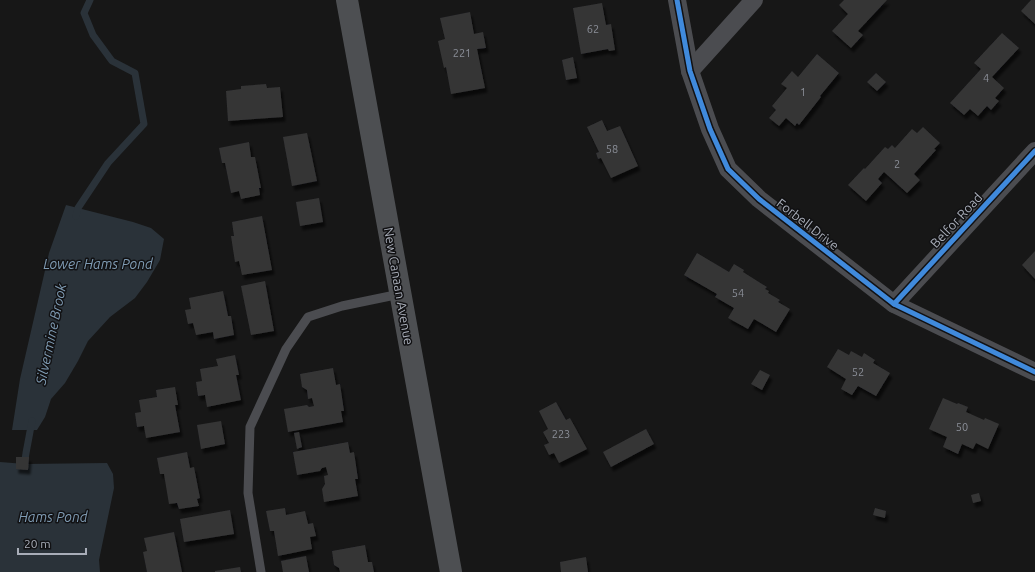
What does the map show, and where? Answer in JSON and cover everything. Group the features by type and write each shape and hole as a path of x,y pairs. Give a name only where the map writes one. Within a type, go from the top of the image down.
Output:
{"main road":[{"name":"New Canaan Avenue","path":"347,0 451,572"}],"street":[{"name":"Forbell Drive","path":"677,0 690,71 710,129 728,168 759,199 894,304 1035,372"},
{"path":"690,71 754,0"},
{"name":"Belfor Road","path":"894,304 1035,151"}],"lane":[{"path":"261,572 248,493 250,427 286,349 308,317 342,306 400,294"}],"water":[{"name":"Lower Hams Pond","path":"66,205 151,228 164,239 160,260 147,282 135,298 110,317 88,341 65,383 51,399 45,417 37,430 12,430 20,379 49,253"},
{"name":"Hams Pond","path":"0,462 25,464 107,463 113,474 114,488 99,560 100,572 0,572"}],"building":[{"path":"844,0 887,0 858,31 863,35 851,48 832,31 848,14 839,5"},
{"path":"1031,0 1035,0 1035,24 1021,11"},
{"path":"602,3 606,25 611,24 615,50 609,51 608,49 581,54 573,8"},
{"path":"470,12 474,34 483,32 486,48 477,49 485,88 451,94 446,67 444,68 438,41 445,39 440,18"},
{"path":"1002,33 1019,48 992,77 1004,88 995,98 999,101 991,110 987,106 978,116 970,109 964,115 950,103 981,69 974,63"},
{"path":"817,54 839,73 799,125 797,123 795,126 786,118 779,126 769,118 776,110 772,106 787,88 781,84 792,71 798,77"},
{"path":"573,57 577,78 566,80 562,60"},
{"path":"876,73 886,82 877,91 867,82"},
{"path":"266,84 267,88 280,87 283,117 228,121 226,91 241,89 241,86"},
{"path":"602,120 607,131 620,126 638,166 611,178 601,158 598,159 596,153 599,152 587,127"},
{"path":"923,127 940,143 934,149 936,150 914,174 920,180 907,193 884,172 878,179 882,183 866,201 848,185 885,147 888,149 892,145 895,148 912,129 917,133"},
{"path":"307,133 317,181 292,186 283,137"},
{"path":"249,142 251,157 255,157 261,188 259,188 260,195 241,199 239,191 231,193 225,163 222,163 219,148"},
{"path":"319,198 323,222 300,226 296,202"},
{"path":"262,216 272,270 242,275 239,261 235,262 231,236 234,236 232,222"},
{"path":"1035,251 1035,279 1022,265"},
{"path":"697,253 729,272 734,264 744,270 743,272 767,287 765,289 769,291 768,293 780,300 778,302 790,309 776,332 754,319 748,329 728,318 734,308 715,297 717,294 684,275"},
{"path":"265,281 274,331 251,335 241,286"},
{"path":"223,291 228,316 231,316 234,335 214,339 213,332 196,335 193,323 188,324 185,310 191,309 189,298"},
{"path":"838,349 849,355 851,351 862,357 864,353 875,360 873,363 890,373 876,396 858,386 852,395 841,389 846,379 827,367"},
{"path":"235,355 239,375 236,375 241,400 207,407 205,395 198,396 196,382 202,381 200,369 218,366 216,359"},
{"path":"333,368 336,385 340,384 344,411 341,411 343,422 288,432 284,409 307,405 309,407 314,406 312,398 308,399 307,390 302,387 300,374"},
{"path":"760,370 770,375 762,390 751,384"},
{"path":"175,387 178,405 175,405 180,432 146,438 144,426 137,427 135,413 141,412 139,400 157,397 156,390"},
{"path":"943,398 968,407 966,412 984,420 985,418 999,424 988,449 976,443 973,449 962,444 958,454 943,447 947,437 929,429"},
{"path":"556,402 566,420 570,418 587,449 559,463 554,453 549,455 544,445 549,443 543,432 548,429 539,411"},
{"path":"221,421 225,444 201,449 197,425"},
{"path":"646,429 654,444 611,467 603,452"},
{"path":"299,432 302,447 297,449 294,433"},
{"path":"348,442 350,453 354,452 358,479 355,479 358,496 324,502 322,489 325,484 324,476 328,475 326,467 322,468 320,471 297,475 293,452"},
{"path":"187,452 190,468 194,467 200,498 197,499 199,506 179,509 177,503 169,504 164,474 160,474 157,458"},
{"path":"16,457 29,457 28,470 16,469"},
{"path":"979,493 981,501 973,503 971,495"},
{"path":"285,508 286,515 305,511 308,524 313,523 316,536 310,537 312,549 278,556 274,531 270,531 266,511"},
{"path":"875,508 886,511 885,518 873,515"},
{"path":"230,510 234,534 184,542 180,519"},
{"path":"174,532 182,572 147,572 143,552 147,551 144,538"},
{"path":"365,545 368,562 372,562 374,572 340,572 339,568 334,565 332,551"},
{"path":"306,556 309,572 283,572 281,561"},
{"path":"586,557 588,572 561,572 560,562"},
{"path":"240,567 241,572 215,572 215,571"}],"waterway":[{"name":"Silvermine Brook","path":"76,216 78,208 108,163 144,124 135,73 112,61 93,35 84,13 90,0"},
{"name":"Silvermine Brook","path":"24,466 32,421"}],"cycle path":[{"path":"677,0 690,71 710,129 728,169 759,199 894,304 1035,372"},
{"path":"894,304 1035,151"}]}
